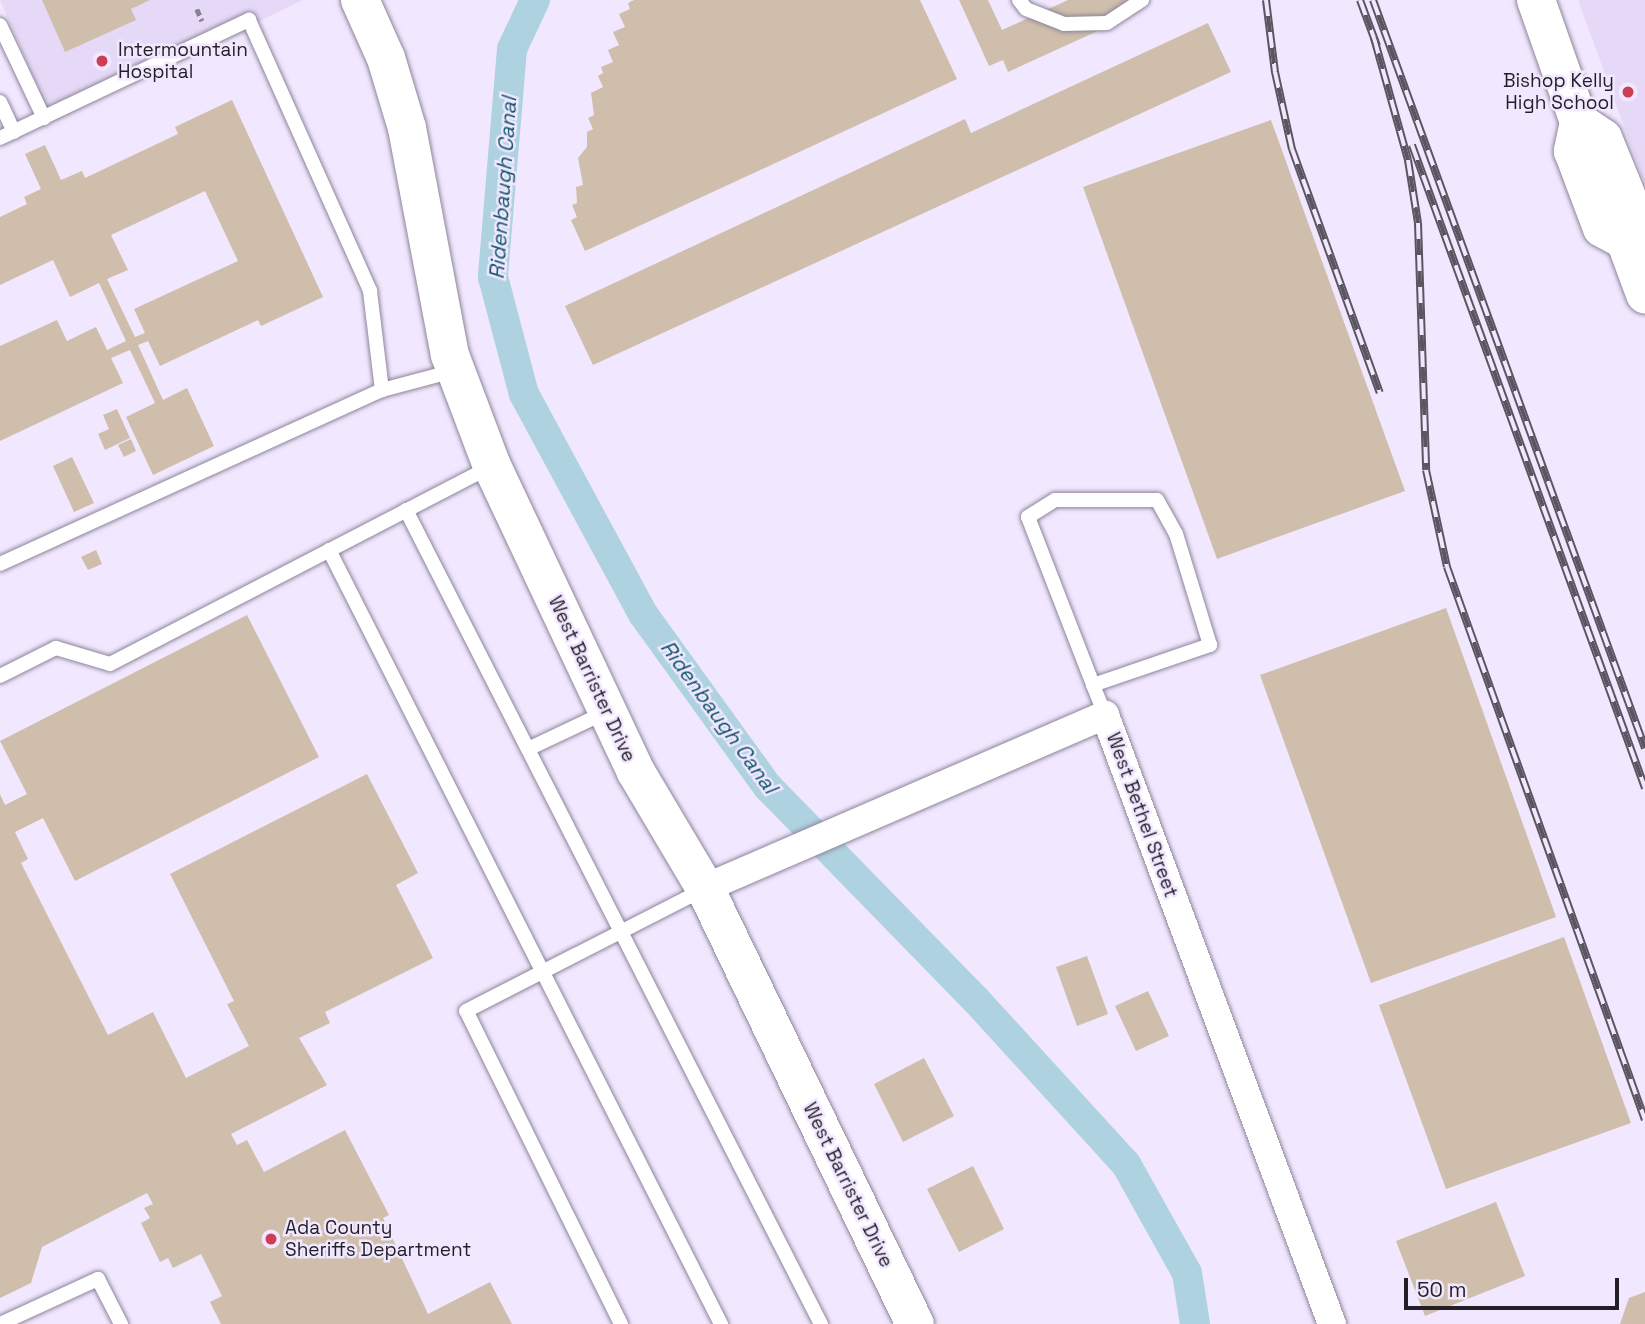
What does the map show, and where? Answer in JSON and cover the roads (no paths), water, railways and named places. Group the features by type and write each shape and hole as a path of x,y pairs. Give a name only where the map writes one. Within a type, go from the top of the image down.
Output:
{"street":[{"name":"West Barrister Drive","path":"360,0 386,58 407,128 455,371 492,466 636,772 705,888 915,1324"},
{"path":"1536,0 1579,122 1573,151 1602,228 1637,263"},
{"path":"1579,122 1602,138 1633,184 1637,263"},
{"name":"West Bethel Street","path":"705,888 1105,715 1332,1324"}],"lane":[{"path":"1019,0 1026,9 1064,24 1107,23 1142,0"},
{"path":"0,102 7,135 249,20 370,291 382,390"},
{"path":"0,25 44,118"},
{"path":"0,564 382,390 455,371"},
{"path":"0,676 55,648 110,663 492,466"},
{"path":"1093,685 1210,645 1176,534 1157,500 1055,500 1028,517 1093,685 1105,715"},
{"path":"406,510 821,1324"},
{"path":"329,550 722,1324"},
{"path":"528,749 608,711"},
{"path":"621,1324 466,1011 705,888"},
{"path":"0,1324 99,1279 121,1324"}],"waterway":[{"name":"Ridenbaugh Canal","path":"535,0 512,49 493,277 524,394 643,614 768,787 976,1000 1126,1164 1187,1273 1195,1324"}],"railway":[{"path":"1266,0 1275,72 1292,149 1380,393"},
{"path":"1360,0 1377,46"},
{"path":"1373,0 1645,748"},
{"path":"1374,38 1408,160 1418,223 1426,470 1447,567 1645,1120"},
{"path":"1412,145 1645,788"}],"place":[{"name":"Intermountain Hospital","path":"102,61"},
{"name":"Bishop Kelly High School","path":"1628,92"},
{"name":"Ada County Sheriffs Department","path":"271,1239"}]}
